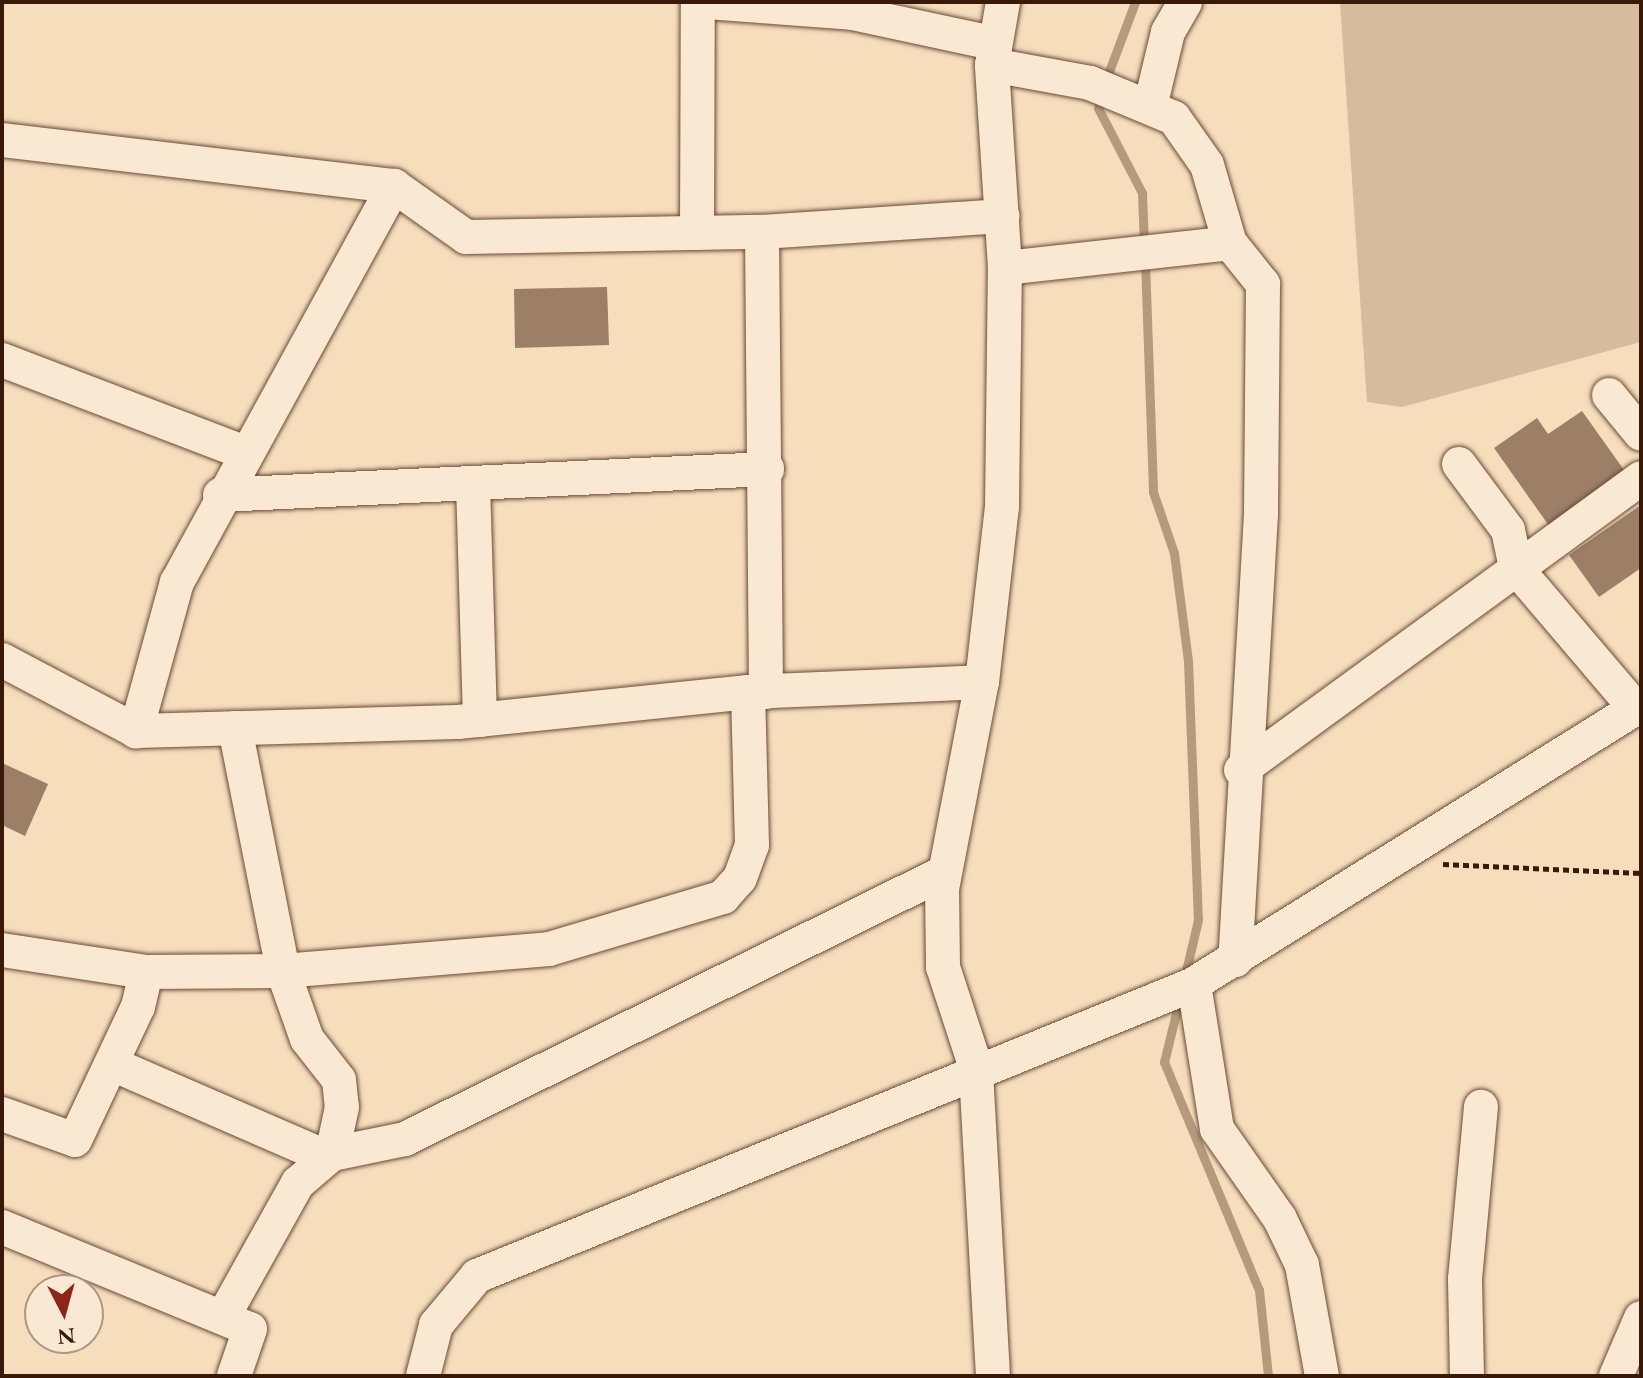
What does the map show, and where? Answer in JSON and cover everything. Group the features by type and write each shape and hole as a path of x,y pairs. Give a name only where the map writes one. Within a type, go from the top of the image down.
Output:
{"street":[{"path":"697,233 698,2"},
{"path":"707,2 852,13 1104,87 1174,118 1197,145 1230,243 1263,284 1265,344 1241,770 1235,960"},
{"path":"993,1376 976,1068 943,967 945,872 982,682 1006,456 1005,268 992,54 1003,2"},
{"path":"1150,107 1168,32 1185,2"},
{"path":"2,140 394,186 466,237 762,232 1002,216"},
{"path":"136,731 177,582 243,452 394,186"},
{"path":"2,950 146,972 283,971 549,949 723,897 740,878 752,845 767,469 762,232"},
{"path":"1005,268 1230,243"},
{"path":"2,360 243,452"},
{"path":"1609,395 1641,434"},
{"path":"423,1376 436,1325 477,1276 976,1068 1184,988 1402,859 1638,707 1516,568 1508,530 1459,464"},
{"path":"220,495 767,469"},
{"path":"1241,770 1641,478"},
{"path":"473,483 480,720"},
{"path":"2,660 136,731 480,720 757,692 982,682"},
{"path":"235,728 283,971 307,1039 339,1080 342,1107 329,1155"},
{"path":"223,1317 298,1183 329,1155 405,1139 945,872"},
{"path":"2,1114 75,1140 112,1064 146,972"},
{"path":"1184,988 1217,1129 1280,1219 1302,1265 1322,1376"},
{"path":"112,1064 329,1155"},
{"path":"1467,1376 1465,1279 1481,1107"},
{"path":"2,1227 250,1329 234,1376"},
{"path":"1616,1376 1641,1318"}],"path":[{"path":"1402,859 1641,873"}],"shaded area":[{"path":"1340,2 1641,2 1641,342 1402,407 1367,402"}],"building":[{"path":"607,287 609,345 515,348 514,289"},
{"path":"1582,411 1629,477 1552,530 1494,448 1537,418 1548,434"},
{"path":"1641,505 1641,568 1599,597 1569,555"},
{"path":"2,763 48,784 25,836 2,825"}],"waterway":[{"path":"1105,82 1135,2"},
{"path":"1101,96 1098,108 1142,193 1144,246"},
{"path":"1145,261 1153,492 1174,553 1188,661 1198,920 1184,979"},
{"path":"1179,1001 1164,1062 1259,1290 1268,1376"}]}
